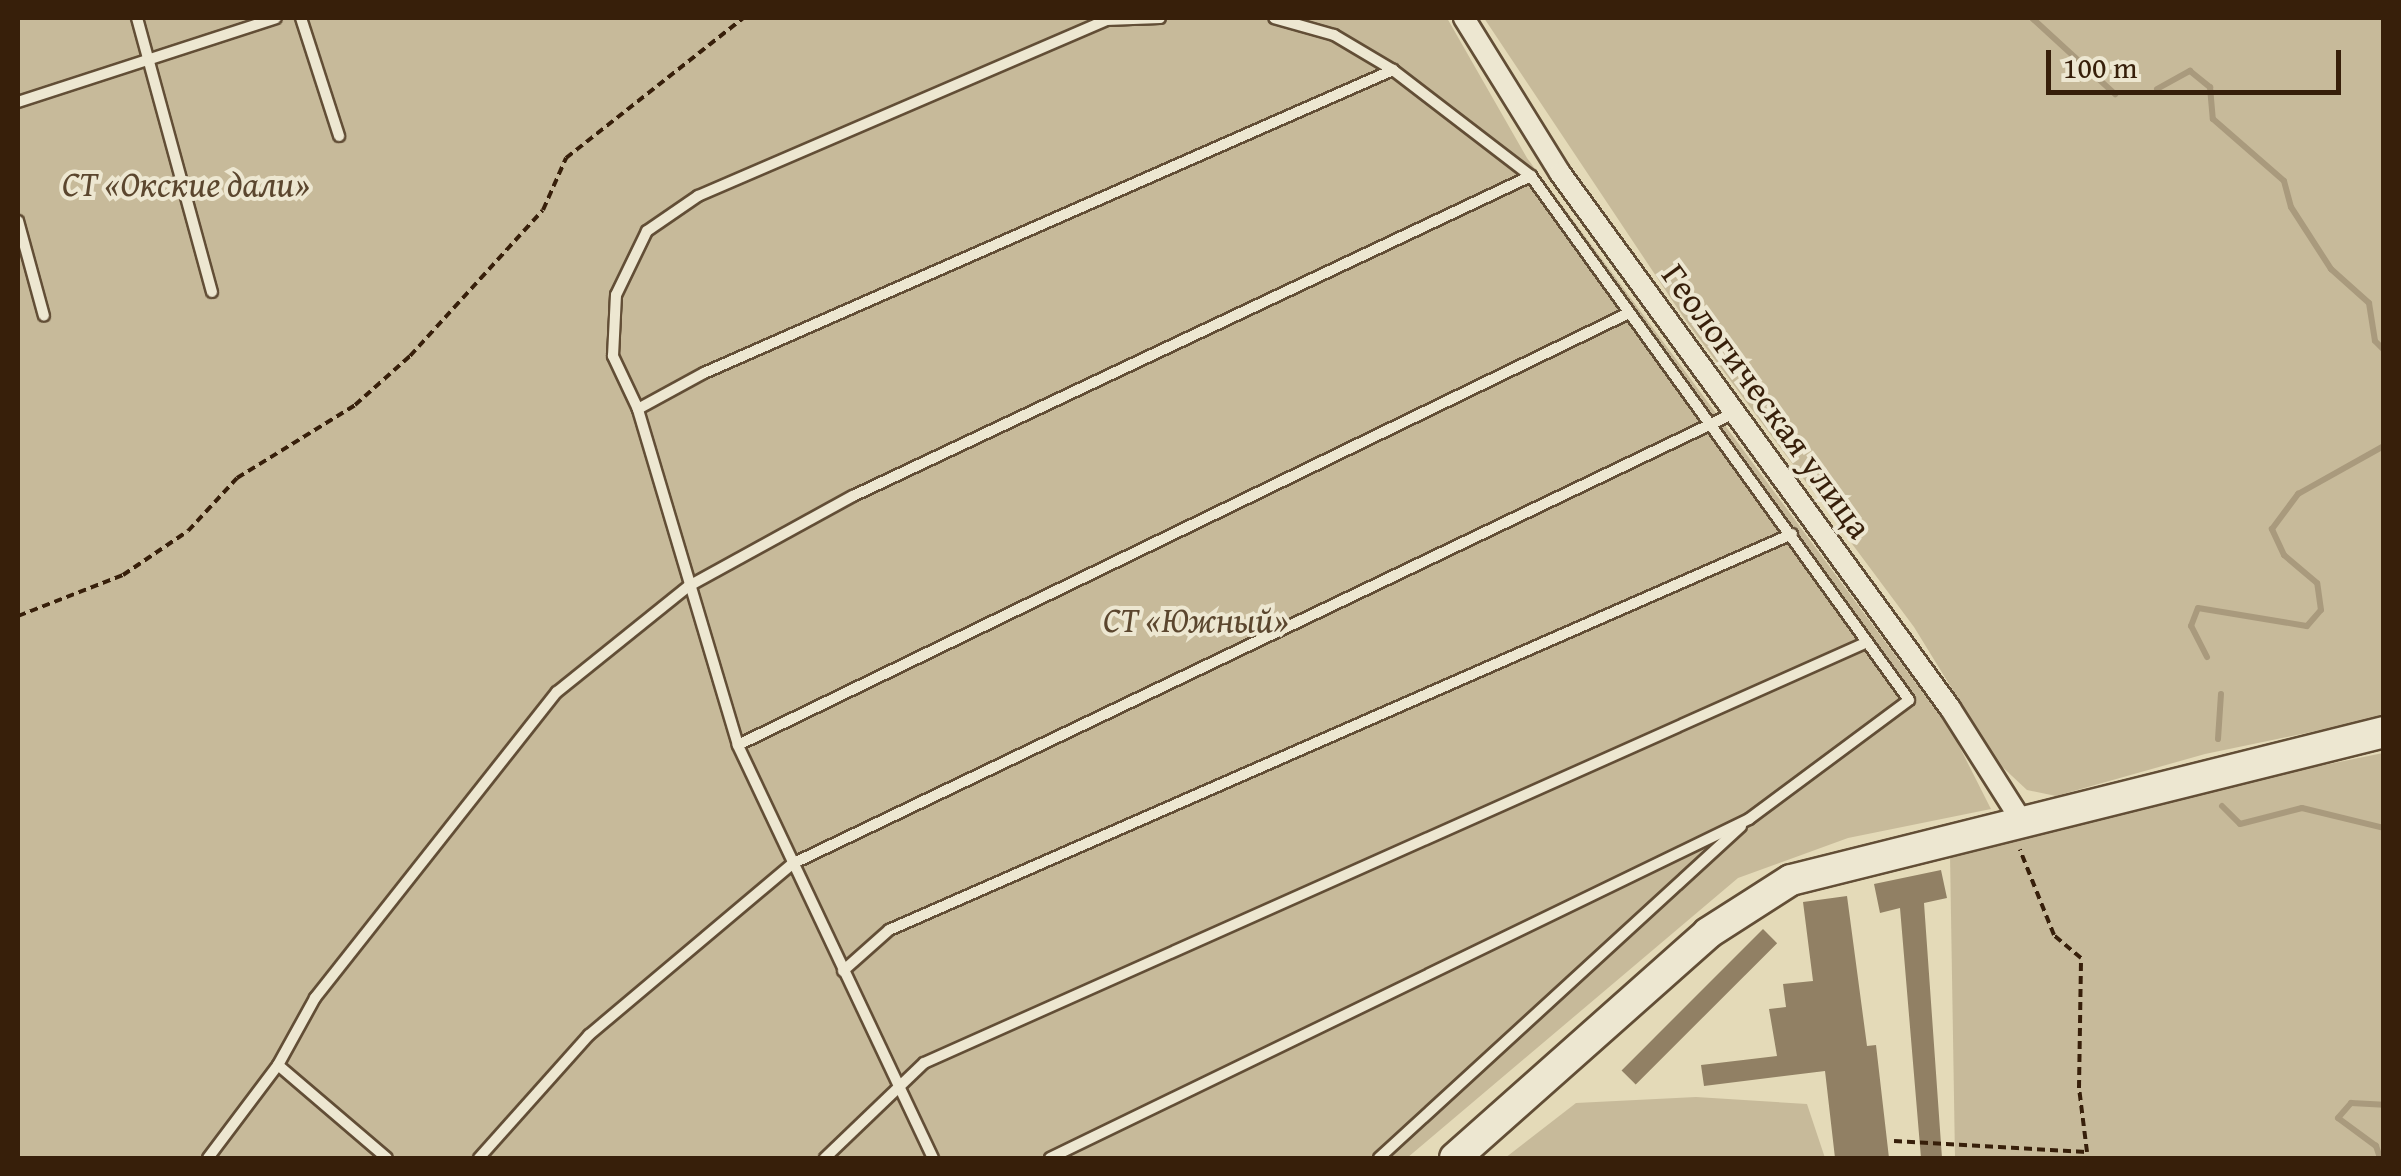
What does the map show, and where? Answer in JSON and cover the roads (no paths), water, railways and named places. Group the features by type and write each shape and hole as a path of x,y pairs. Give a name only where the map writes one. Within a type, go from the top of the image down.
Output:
{"street":[{"name":"Геологическая улица","path":"1464,18 1560,173 1950,708 2014,822"},
{"path":"1455,1158 1758,897 1806,873 2384,732"}],"lane":[{"path":"138,18 212,292"},
{"path":"18,102 276,18"},
{"path":"301,18 339,136"},
{"path":"933,1158 738,745 638,409 612,356 616,295 647,231 698,196 1106,20 1160,18"},
{"path":"1274,18 1334,35 1393,70 1530,176 1909,700 1749,818 1378,1158"},
{"path":"638,409 704,373 1393,70"},
{"path":"208,1158 278,1065 315,998 557,692 689,586 853,496 1530,176"},
{"path":"18,221 44,316"},
{"path":"738,745 1629,313"},
{"path":"479,1158 588,1035 792,864 1734,412"},
{"path":"843,971 889,930 1792,534"},
{"path":"825,1158 924,1063 1865,643"},
{"path":"1050,1158 1749,818"},
{"path":"278,1065 387,1158"}],"waterway":[{"path":"2032,18 2115,94"},
{"path":"2157,89 2190,71 2210,87 2213,119 2284,181 2291,207 2331,269 2369,303 2375,341 2384,350"},
{"path":"2207,657 2191,626 2198,608 2307,626 2321,610 2317,583 2284,555 2272,529 2298,494 2384,446"},
{"path":"2218,739 2221,694"},
{"path":"2222,806 2240,824 2302,808 2384,828"},
{"path":"2380,1158 2376,1146 2338,1118 2351,1103 2384,1105"}],"park label":[{"name":"СТ «Окские дали»","path":"186,184"},
{"name":"СТ «Южный»","path":"1196,620"}]}
